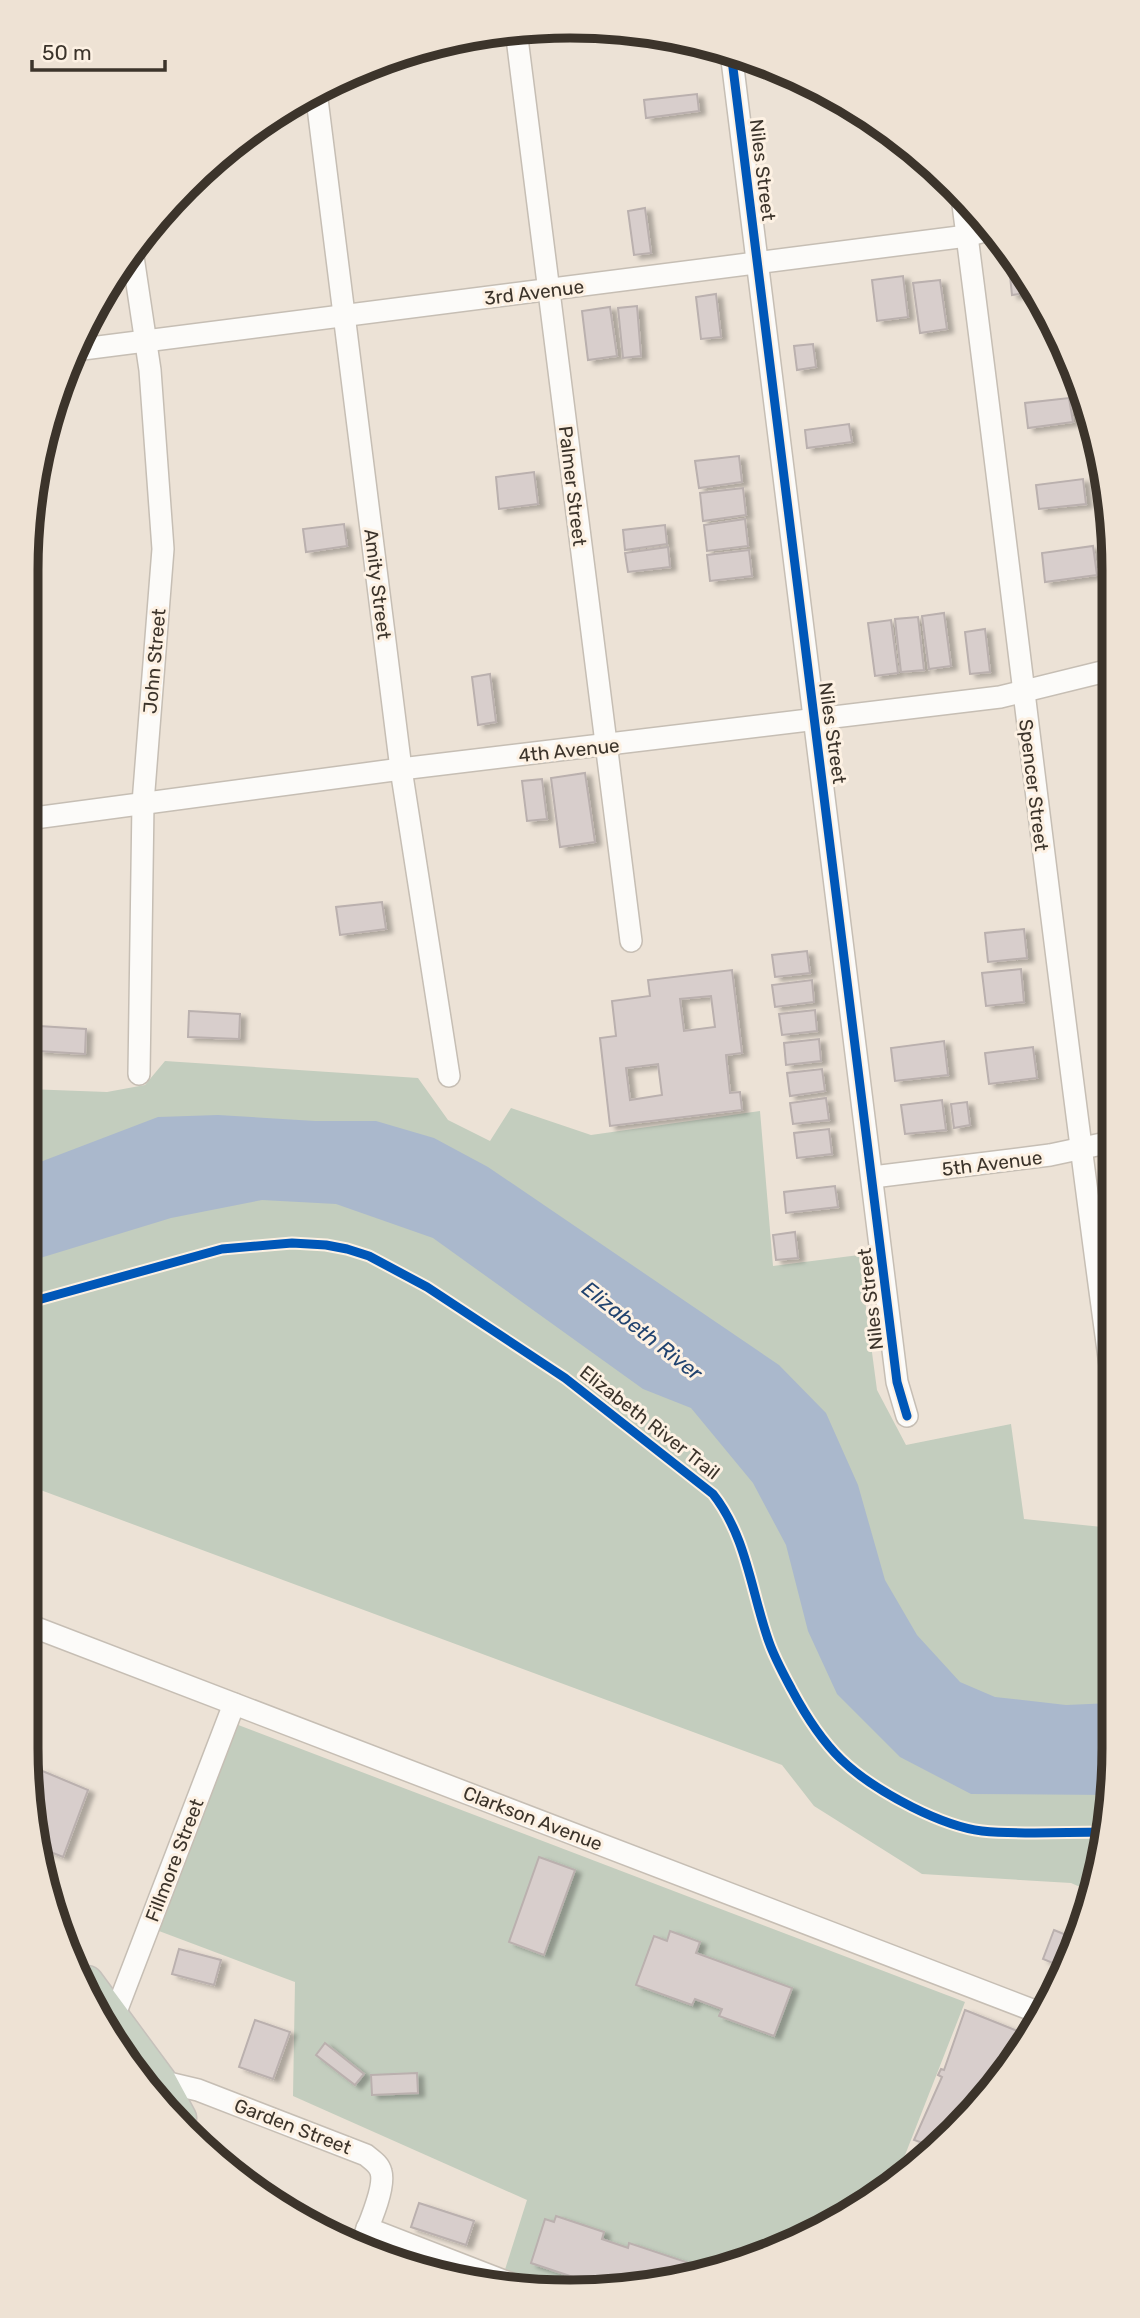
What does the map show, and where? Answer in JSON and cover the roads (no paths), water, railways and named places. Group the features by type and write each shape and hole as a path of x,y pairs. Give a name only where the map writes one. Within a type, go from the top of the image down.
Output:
{"highway":[{"path":"106,2006 168,2095"}],"street":[{"name":"Palmer Street","path":"517,42 631,941"},
{"name":"Niles Street","path":"733,64 897,1382 907,1416"},
{"name":"Amity Street","path":"317,103 401,769 449,1076"},
{"name":"Spencer Street","path":"964,214 1022,693 1102,1305"},
{"name":"3rd Avenue","path":"87,349 757,264 980,232"},
{"name":"John Street","path":"134,266 150,370 163,549 143,803 139,1074"},
{"name":"4th Avenue","path":"38,817 401,769 607,746 1022,693 1102,672"},
{"name":"5th Avenue","path":"873,1177 1081,1150 1102,1144"},
{"name":"Clarkson Avenue","path":"38,1629 1032,2010"},
{"name":"Fillmore Street","path":"114,2017 234,1704"},
{"name":"Garden Street","path":"160,2081 198,2090 366,2154 382,2173 382,2186 363,2237"},
{"path":"367,2228 478,2271"}],"water":[{"name":"Elizabeth River","path":"218,1115 315,1121 376,1121 434,1138 488,1167 779,1365 826,1413 858,1485 885,1580 917,1635 960,1682 995,1697 1066,1705 1102,1703 1099,1795 971,1794 900,1757 837,1694 808,1631 786,1545 753,1483 691,1408 643,1389 433,1238 336,1204 262,1200 171,1218 38,1259 38,1163 158,1117"}]}
